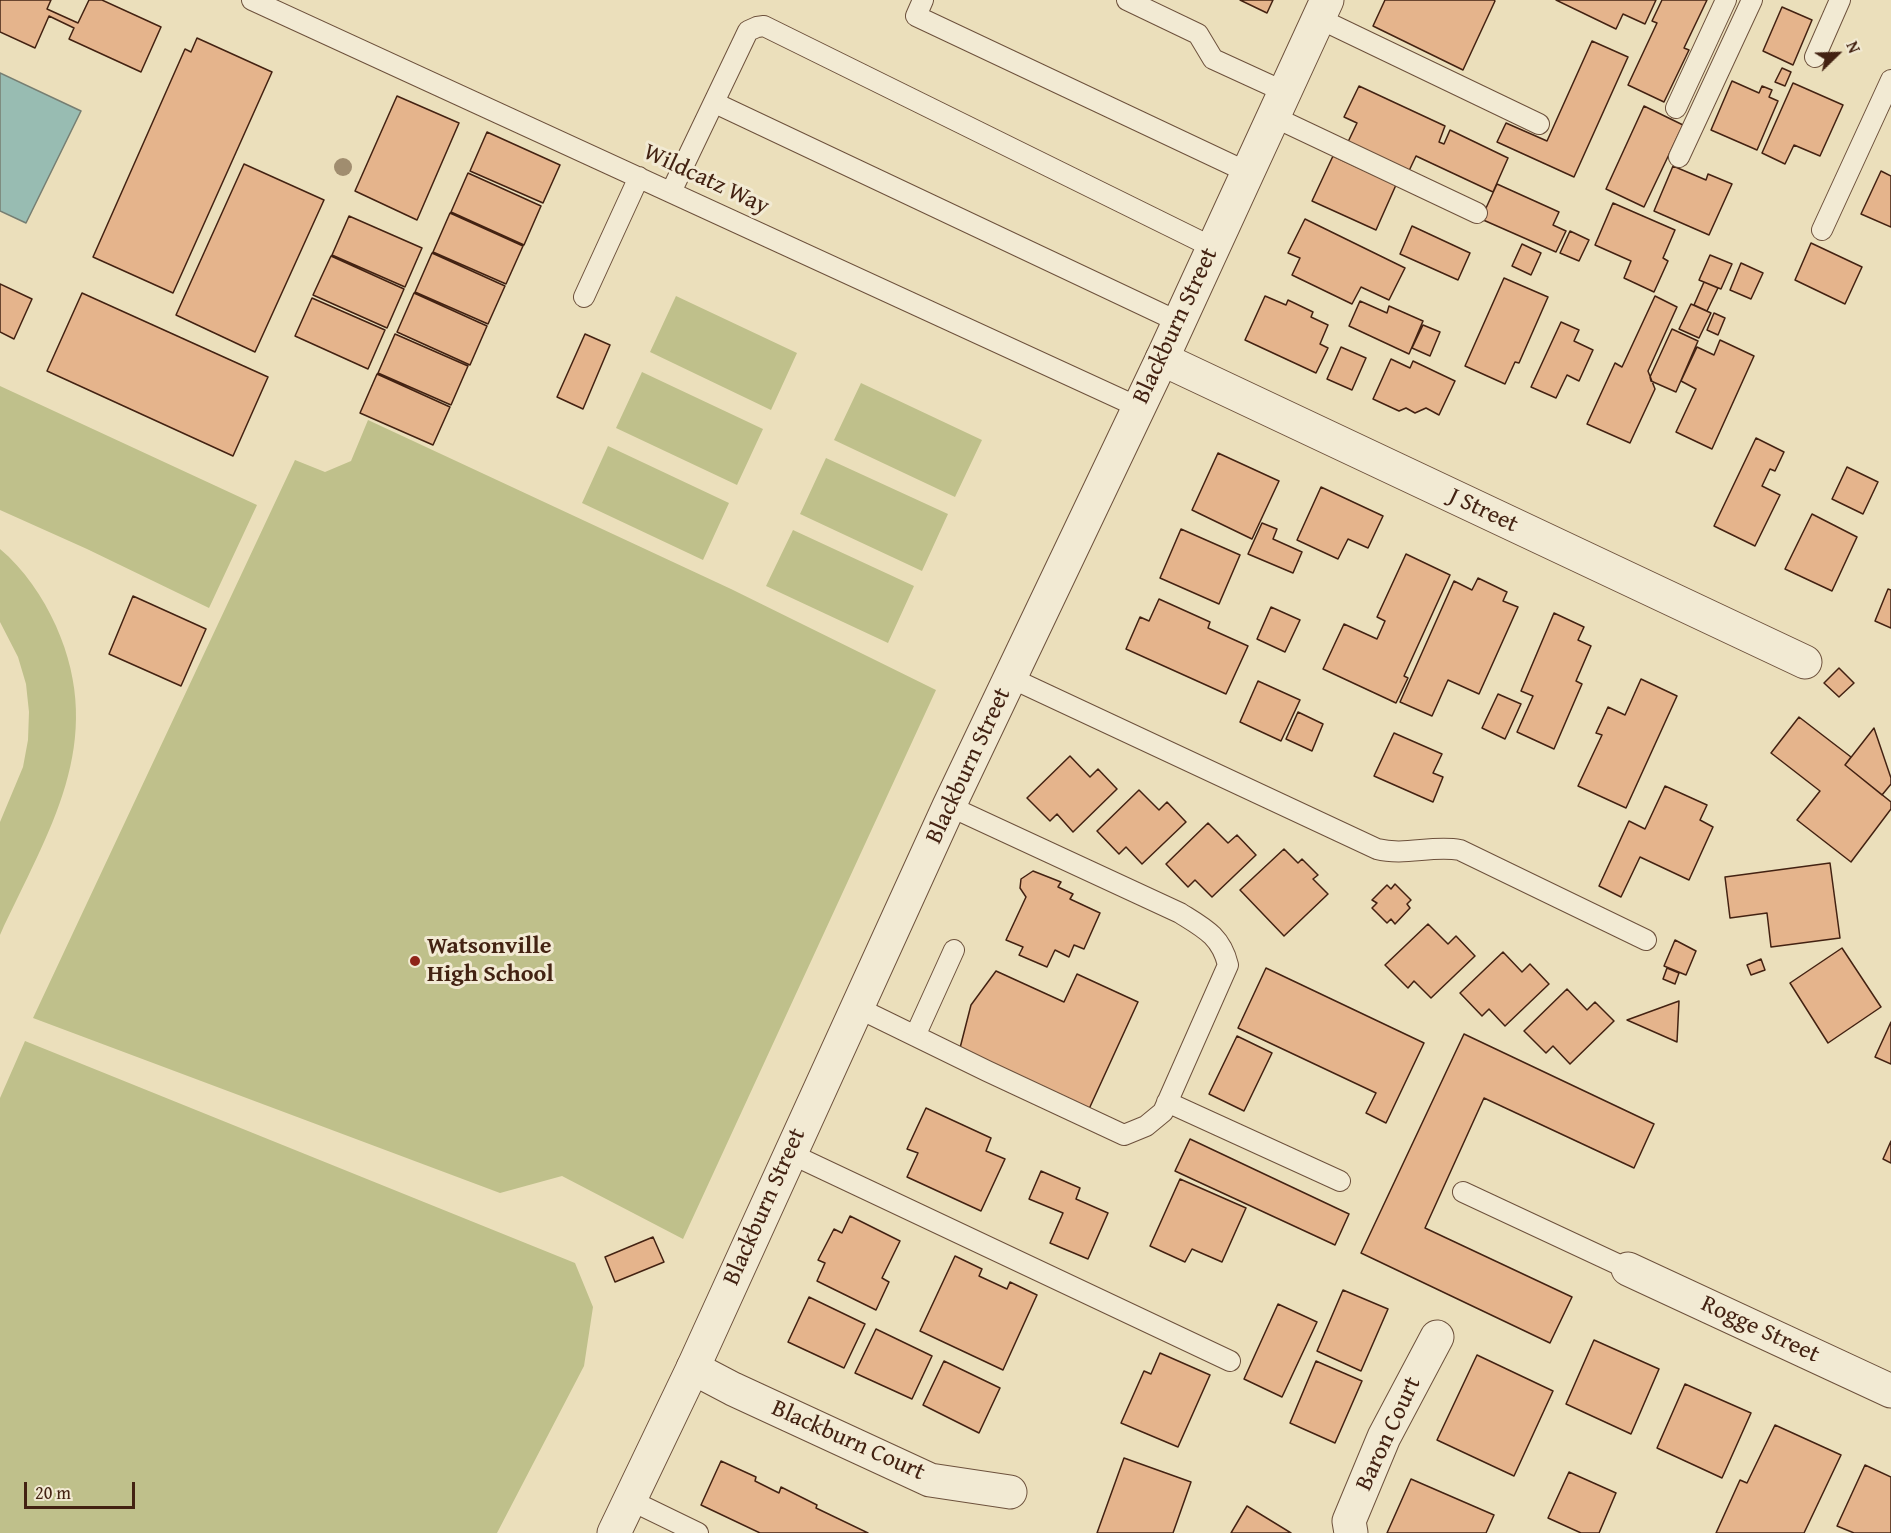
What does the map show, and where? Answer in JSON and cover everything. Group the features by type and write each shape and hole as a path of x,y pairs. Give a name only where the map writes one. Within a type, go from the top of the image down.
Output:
{"street":[{"name":"Blackburn Street","path":"614,1533 693,1368 949,806 1162,359 1323,9"},
{"name":"J Street","path":"1162,359 1805,662"},
{"name":"Rogge Street","path":"1628,1269 1891,1391"},
{"name":"Baron Court","path":"1351,1533 1349,1521 1384,1437 1437,1337"},
{"name":"Blackburn Court","path":"693,1368 733,1389 930,1480 1010,1492"}],"lane":[{"name":"Wildcatz Way","path":"252,0 1138,407"},
{"path":"923,0 916,16 1248,172"},
{"path":"1127,0 1198,34 1213,59 1279,104 1477,213"},
{"path":"1676,108 1726,0"},
{"path":"1679,157 1752,0"},
{"path":"1815,57 1840,0"},
{"path":"1323,9 1539,124"},
{"path":"671,192 716,103 748,32 764,26 1214,248"},
{"path":"1822,230 1891,80"},
{"path":"716,103 1179,322"},
{"path":"584,297 639,177"},
{"path":"1011,678 1377,849 1399,853 1460,850 1646,940"},
{"path":"856,1007 1124,1135 1146,1126 1162,1112 1167,1102 1228,965 1224,949 1209,931 1180,913 949,806"},
{"path":"915,1036 954,950"},
{"path":"1167,1102 1340,1181"},
{"path":"789,1154 1230,1361"},
{"path":"1463,1192 1628,1269"},
{"path":"630,1500 698,1533"}],"green space":[{"path":"676,296 797,353 771,410 650,352"},
{"path":"642,372 763,429 737,485 616,428"},
{"path":"861,383 982,440 955,497 834,440"},
{"path":"0,386 257,505 209,608 0,510"},
{"path":"368,420 731,589 936,690 683,1239 562,1176 500,1193 33,1018 295,460 325,472 351,461"},
{"path":"608,446 729,503 703,560 582,503"},
{"path":"826,458 948,514 922,571 800,514"},
{"path":"793,530 914,586 888,643 766,586"},
{"path":"0,549 32,584 56,626 70,669 76,709 74,748 66,785 53,822 0,935 0,822 23,767 28,740 29,712 26,684 18,657 0,622"},
{"path":"25,1041 575,1263 593,1307 584,1366 497,1533 0,1533 0,1098"}],"water":[{"path":"0,73 81,111 26,223 0,211"}],"building":[{"path":"0,0 51,0 47,9 78,23 89,0 102,0 161,27 141,72 69,39 74,28 49,16 35,48 0,32"},
{"path":"1240,0 1273,0 1267,13"},
{"path":"1385,0 1495,1 1463,70 1373,26"},
{"path":"1556,0 1656,0 1645,24 1623,14 1616,29"},
{"path":"1662,0 1707,0 1684,48 1689,50 1664,102 1628,85 1657,23 1652,21"},
{"path":"1782,7 1812,20 1793,65 1763,51"},
{"path":"197,38 272,72 173,293 93,257 185,49 191,52"},
{"path":"1592,41 1628,57 1574,177 1497,142 1506,123 1547,141"},
{"path":"1782,68 1791,72 1785,86 1775,82"},
{"path":"1732,81 1759,93 1762,86 1772,90 1769,97 1778,101 1757,150 1711,130"},
{"path":"1793,83 1843,105 1820,156 1794,145 1785,164 1762,153"},
{"path":"1359,86 1445,126 1439,142 1444,144 1450,130 1508,158 1493,192 1416,156 1408,173 1347,144 1357,123 1344,117"},
{"path":"397,96 459,123 417,220 355,191"},
{"path":"1644,106 1683,125 1644,207 1606,189"},
{"path":"487,132 560,165 543,203 470,171"},
{"path":"1333,156 1396,185 1376,230 1312,201"},
{"path":"244,164 324,200 255,352 176,315"},
{"path":"1673,166 1706,180 1708,174 1732,184 1709,235 1654,211"},
{"path":"1881,171 1891,176 1891,227 1861,214"},
{"path":"468,173 541,206 524,245 451,212"},
{"path":"1497,184 1559,212 1553,225 1566,231 1556,252 1481,219"},
{"path":"1613,203 1675,230 1663,258 1668,261 1654,292 1624,278 1631,261 1595,245"},
{"path":"450,213 523,246 506,284 433,252"},
{"path":"349,216 422,248 405,287 332,255"},
{"path":"1305,219 1405,268 1389,300 1361,287 1352,304 1292,275 1300,258 1288,253"},
{"path":"1412,226 1470,253 1458,280 1400,254"},
{"path":"1570,231 1589,240 1579,261 1560,253"},
{"path":"1811,243 1862,267 1845,304 1795,280"},
{"path":"1522,244 1541,253 1531,275 1512,266"},
{"path":"432,253 505,286 488,324 415,292"},
{"path":"1710,255 1732,264 1721,289 1699,280"},
{"path":"331,256 404,289 387,328 313,295"},
{"path":"1741,263 1763,273 1751,299 1730,290"},
{"path":"1504,278 1548,297 1519,363 1515,362 1505,384 1465,366"},
{"path":"1704,282 1718,288 1707,311 1694,305"},
{"path":"0,284 32,299 14,339 0,332"},
{"path":"82,293 268,377 233,456 47,371"},
{"path":"414,293 487,326 470,365 397,332"},
{"path":"1265,296 1286,305 1288,300 1313,312 1311,317 1328,325 1320,344 1328,348 1316,373 1245,340"},
{"path":"1655,296 1677,307 1648,371 1655,389 1630,443 1587,424 1615,363 1622,367"},
{"path":"312,298 385,330 368,369 295,336"},
{"path":"1360,301 1387,313 1389,306 1423,321 1409,354 1349,326"},
{"path":"1691,304 1711,313 1699,338 1679,329"},
{"path":"1714,313 1725,318 1718,335 1707,330"},
{"path":"1561,322 1579,330 1574,341 1593,350 1579,381 1567,375 1556,398 1531,387"},
{"path":"1423,325 1440,332 1430,356 1412,348"},
{"path":"1672,329 1698,341 1676,392 1651,381 1650,377"},
{"path":"395,334 468,366 451,405 378,373"},
{"path":"585,334 610,345 583,409 557,397"},
{"path":"1720,340 1754,356 1712,449 1676,432 1696,389 1681,381 1697,347 1714,355"},
{"path":"1341,347 1366,358 1352,390 1327,379"},
{"path":"1391,359 1410,368 1413,361 1455,381 1439,415 1426,408 1415,413 1406,408 1399,411 1373,399"},
{"path":"377,374 450,407 433,445 360,413"},
{"path":"1756,438 1784,452 1775,471 1770,469 1762,486 1780,495 1755,546 1714,526"},
{"path":"1218,453 1279,481 1252,539 1192,510"},
{"path":"1847,467 1878,482 1863,514 1832,499"},
{"path":"1321,487 1383,516 1368,548 1348,539 1338,559 1297,540"},
{"path":"1812,514 1857,537 1832,591 1785,569"},
{"path":"1262,523 1277,529 1273,539 1302,552 1293,573 1248,554"},
{"path":"1181,529 1240,555 1219,604 1160,578"},
{"path":"1406,554 1450,575 1404,676 1408,678 1396,703 1323,669 1344,624 1377,639 1385,621 1377,617"},
{"path":"1478,578 1507,592 1503,601 1518,607 1479,694 1448,680 1432,716 1400,702 1454,581 1472,590"},
{"path":"1888,589 1891,590 1891,628 1875,621"},
{"path":"133,596 206,629 181,686 109,654"},
{"path":"1159,599 1210,622 1208,628 1248,646 1226,694 1126,649 1140,617 1149,621"},
{"path":"1271,607 1300,620 1285,652 1257,639"},
{"path":"1554,613 1584,627 1578,640 1591,646 1576,681 1582,684 1554,749 1517,732 1533,696 1521,691"},
{"path":"1839,668 1854,683 1839,697 1824,683"},
{"path":"1641,679 1677,696 1626,808 1578,786 1602,735 1596,733 1608,707 1625,715"},
{"path":"1258,681 1300,700 1281,741 1240,722"},
{"path":"1498,694 1521,704 1505,739 1482,728"},
{"path":"1298,712 1323,724 1312,751 1286,739"},
{"path":"1799,717 1851,757 1845,765 1891,802 1891,809 1851,862 1797,820 1820,791 1771,753"},
{"path":"1874,728 1891,778 1891,784 1882,795 1845,765"},
{"path":"1394,733 1442,754 1433,773 1443,777 1433,802 1374,776"},
{"path":"1070,756 1090,777 1098,769 1117,789 1073,832 1057,814 1050,821 1027,798"},
{"path":"1665,786 1707,805 1700,820 1713,827 1689,880 1640,857 1621,897 1599,886 1629,821 1645,829"},
{"path":"1139,790 1159,810 1167,802 1186,822 1142,864 1126,847 1119,854 1097,831"},
{"path":"1208,823 1228,843 1237,835 1256,855 1212,897 1195,880 1188,887 1166,864"},
{"path":"1284,849 1298,863 1302,859 1318,875 1313,879 1328,894 1284,936 1240,890"},
{"path":"1830,863 1840,938 1771,947 1767,913 1730,918 1725,877"},
{"path":"1033,871 1061,882 1058,887 1073,894 1070,899 1100,913 1084,949 1074,945 1069,957 1055,950 1047,967 1019,955 1023,947 1006,940 1026,897 1020,888 1021,879"},
{"path":"1395,884 1411,900 1407,904 1410,908 1395,924 1391,919 1387,923 1372,908 1377,903 1372,900 1387,885 1391,889"},
{"path":"1428,924 1448,944 1456,936 1475,956 1431,998 1414,981 1408,988 1385,965"},
{"path":"1675,940 1696,951 1686,975 1664,966"},
{"path":"1842,948 1881,1007 1828,1043 1790,983"},
{"path":"1503,952 1522,972 1530,964 1549,984 1505,1026 1489,1009 1482,1016 1460,993"},
{"path":"1761,959 1765,970 1751,975 1747,965"},
{"path":"1266,968 1424,1043 1386,1123 1366,1113 1376,1093 1238,1028"},
{"path":"1667,968 1679,973 1675,984 1663,979"},
{"path":"996,971 1064,1002 1077,974 1138,1002 1089,1109 960,1048 971,1005"},
{"path":"1567,989 1587,1010 1595,1002 1614,1021 1570,1064 1553,1046 1546,1053 1524,1031"},
{"path":"1679,1001 1677,1042 1627,1020"},
{"path":"1891,1022 1891,1064 1875,1057"},
{"path":"1464,1034 1654,1124 1634,1168 1484,1098 1425,1228 1572,1297 1550,1343 1361,1253"},
{"path":"1237,1036 1272,1053 1244,1111 1209,1094"},
{"path":"926,1108 991,1138 986,1151 1005,1159 981,1211 907,1177 918,1153 907,1149"},
{"path":"1190,1139 1349,1214 1335,1245 1175,1171"},
{"path":"1891,1141 1891,1163 1883,1159"},
{"path":"1041,1171 1080,1188 1076,1199 1108,1213 1088,1259 1050,1243 1063,1213 1029,1199"},
{"path":"1180,1179 1246,1208 1222,1262 1192,1249 1185,1262 1150,1246"},
{"path":"850,1216 900,1241 882,1278 889,1282 876,1310 817,1281 825,1263 818,1260 834,1229 842,1233"},
{"path":"653,1237 664,1262 615,1282 605,1257"},
{"path":"955,1256 982,1269 979,1276 1007,1289 1010,1282 1037,1295 1003,1370 920,1331"},
{"path":"1343,1290 1388,1309 1361,1371 1317,1351"},
{"path":"809,1297 865,1324 844,1368 788,1342"},
{"path":"1278,1304 1317,1322 1282,1397 1244,1379"},
{"path":"876,1329 932,1356 912,1399 855,1373"},
{"path":"1594,1340 1659,1369 1631,1434 1566,1404"},
{"path":"1160,1353 1210,1375 1178,1447 1121,1423 1144,1371 1151,1374"},
{"path":"1477,1355 1553,1391 1514,1476 1437,1440"},
{"path":"944,1361 1000,1388 979,1433 923,1405"},
{"path":"1316,1361 1362,1381 1335,1443 1290,1423"},
{"path":"1685,1384 1751,1413 1722,1478 1657,1448"},
{"path":"1775,1425 1841,1455 1804,1533 1716,1533 1740,1480 1747,1483"},
{"path":"1124,1458 1191,1482 1173,1533 1097,1533"},
{"path":"721,1461 756,1477 755,1481 779,1493 781,1487 817,1505 816,1508 868,1533 760,1533 701,1505"},
{"path":"1865,1465 1891,1477 1891,1533 1854,1533 1837,1526"},
{"path":"1569,1472 1616,1493 1599,1533 1581,1533 1548,1518"},
{"path":"1411,1479 1494,1515 1486,1533 1387,1533"},
{"path":"1247,1506 1291,1533 1231,1533"}],"place":[{"name":"Watsonville High School","path":"415,961"}]}
